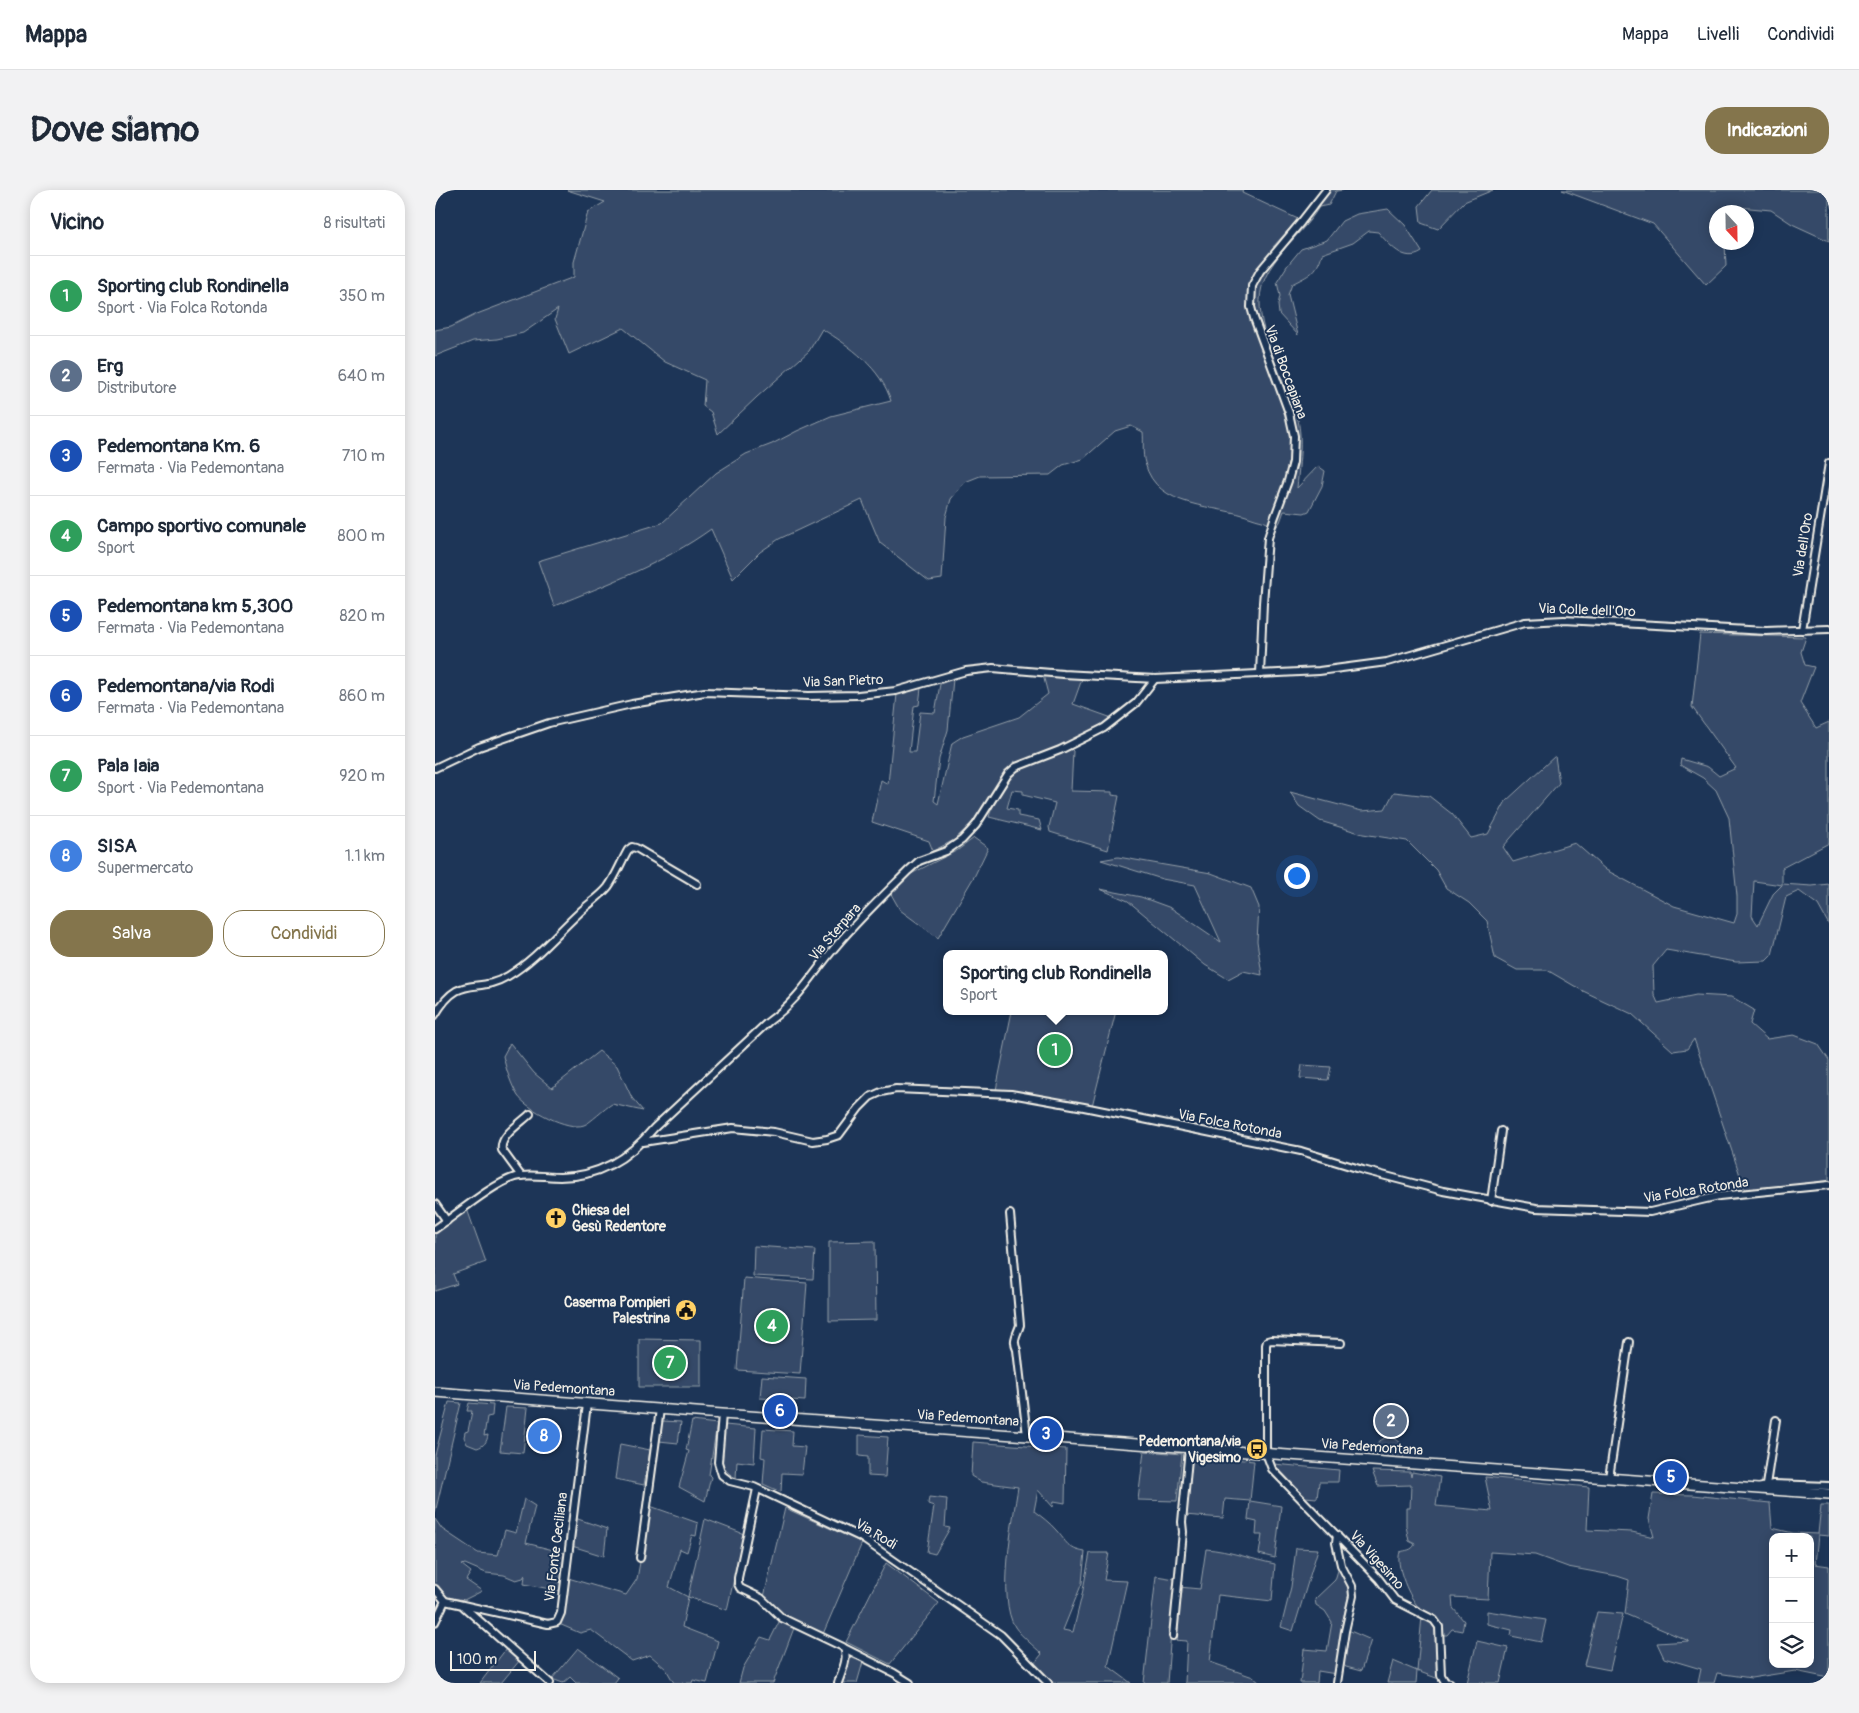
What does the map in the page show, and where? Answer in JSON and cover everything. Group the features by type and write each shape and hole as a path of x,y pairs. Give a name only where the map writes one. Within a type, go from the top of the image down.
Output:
{"street":[{"name":"Via di Boccapiana","path":"1260,674 1268,538 1293,462 1294,436 1289,413 1254,318 1251,298 1252,286 1260,271 1325,190"},
{"name":"Via dell'Oro","path":"1802,630 1829,463"},
{"name":"Via Colle dell'Oro","path":"1260,674 1319,671 1380,663 1505,627 1539,620 1766,630 1829,629"},
{"name":"Via San Pietro","path":"435,768 479,746 549,723 632,704 705,692 809,696 858,695 895,691 966,671 993,668 1155,679 1260,674"},
{"name":"Via Sterpara","path":"435,1229 501,1184 521,1176 566,1177 590,1174 618,1161 643,1142 655,1128 762,1027 785,1010 812,979 841,940 908,871 919,861 946,851 962,840 976,825 1008,774 1016,767 1060,750 1104,728 1136,703 1155,679"},
{"path":"435,1016 442,1003 451,993 462,987 499,981 510,976 536,954 607,888 631,847 636,848 697,884"},
{"name":"Via Folca Rotonda","path":"643,1142 733,1128 774,1132 813,1141 827,1139 839,1135 859,1108 870,1097 895,1088 1011,1094 1301,1151 1363,1170 1491,1201 1536,1208 1650,1212 1719,1196 1829,1185"},
{"path":"521,1176 503,1151 501,1145 503,1140 530,1114"},
{"path":"1491,1201 1501,1132"},
{"path":"435,1204 447,1221"},
{"path":"1010,1214 1020,1325 1014,1344 1017,1350 1027,1436"},
{"path":"1266,1453 1267,1341 1341,1343"},
{"path":"1609,1478 1629,1342"},
{"name":"Via Pedemontana","path":"435,1392 1189,1448 1762,1487 1829,1494"},
{"name":"Via Fonte Ceciliana","path":"445,1601 548,1624 557,1622 561,1613 587,1404"},
{"path":"640,1558 660,1409"},
{"name":"Via Rodi","path":"722,1414 718,1462 721,1475 730,1481 757,1489 860,1537 890,1556 1001,1634 1048,1683"},
{"path":"1776,1420 1762,1487 1773,1484 1829,1486"},
{"path":"1173,1636 1183,1532 1181,1522 1189,1448"},
{"name":"Via Vigesimo","path":"1266,1453 1272,1469 1379,1579 1395,1600 1434,1620 1439,1627 1441,1675 1445,1682 1450,1683"},
{"path":"757,1489 738,1578 739,1586 743,1590 761,1598 782,1618 895,1673 910,1683"},
{"path":"1337,1535 1336,1543 1341,1565 1352,1586 1353,1596 1345,1631 1337,1683"},
{"path":"435,1590 445,1601 435,1622"},
{"path":"461,1605 550,1683"},
{"path":"838,1683 846,1657 843,1647"}],"shaded area":[{"path":"567,190 1243,190 1242,193 1298,219 1273,247 1291,236 1330,190 1343,190 1336,191 1329,205 1319,207 1274,262 1264,281 1260,307 1262,322 1271,352 1297,416 1300,451 1297,488 1318,466 1325,471 1322,486 1309,511 1304,513 1284,511 1280,522 1274,530 1265,522 1189,503 1162,489 1152,478 1145,463 1143,432 1131,426 1115,431 1083,459 1063,465 1050,475 980,476 965,482 951,499 946,517 942,579 929,581 880,543 862,500 779,539 760,552 733,579 711,529 655,563 554,606 538,561 662,523 716,473 746,454 831,416 891,401 880,378 872,368 843,343 822,329 809,351 718,434 711,412 703,406 705,380 665,362 623,328 569,354 555,319 558,309 523,333 497,339 473,341 435,356 435,330 451,327 477,314 574,277 574,262 588,212 605,202"},
{"path":"1432,190 1493,190 1464,202 1438,229 1421,223 1419,206"},
{"path":"1562,190 1829,190 1829,241 1792,224 1771,210 1754,208 1754,205 1709,205 1709,250 1725,250 1726,266 1706,285 1653,224"},
{"path":"1388,209 1405,225 1422,252 1409,256 1403,254 1392,247 1378,232 1369,231 1353,243 1322,254 1315,269 1308,276 1292,284 1288,295 1298,335 1279,314 1280,296 1277,282 1287,266 1301,249 1327,240 1342,221 1357,214"},
{"path":"1700,634 1806,637 1801,652 1805,665 1814,667 1800,703 1816,728 1829,722 1829,843 1782,868 1782,884 1812,886 1829,884 1829,925 1818,905 1799,891 1786,897 1772,955 1766,961 1736,962 1666,950 1653,966 1654,994 1658,1003 1696,995 1732,997 1754,1010 1750,1024 1767,1039 1794,1035 1818,1044 1829,1060 1829,1181 1745,1190 1694,1039 1687,1049 1673,1051 1632,1014 1583,991 1547,970 1517,970 1495,958 1487,921 1469,903 1446,888 1436,870 1407,841 1363,834 1320,821 1299,806 1290,792 1362,811 1385,809 1394,792 1429,796 1452,814 1471,838 1488,834 1506,801 1555,756 1559,783 1503,847 1513,862 1575,843 1606,870 1674,906 1734,923 1737,914 1737,896 1729,818 1716,790 1703,778 1680,765 1681,759 1708,767 1719,776 1736,768 1692,707","holes":["1754,881 1782,885 1773,894 1758,925 1752,916"]},
{"path":"1043,675 1082,679 1073,704 1112,718 1054,748 1017,763 1014,761 971,824 954,840 933,851 929,841 872,822 881,780 888,784 897,694 921,688 919,705 914,706 909,752 915,752 920,712 935,713 940,684 953,679 948,730 939,759 934,801 938,804 952,743 963,736 1019,717 1048,694"},
{"path":"1071,749 1073,751 1071,791 1112,792 1112,795 1119,796 1108,850 1050,832 1049,827 1055,803 1023,795 1023,791 1012,790 1007,808 1018,810 1018,816 1039,820 1042,830 989,817 1003,790 1022,767"},
{"path":"974,838 988,848 975,875 938,938 900,910 891,894 911,874 958,850"},
{"path":"1118,857 1211,873 1251,888 1259,907 1257,941 1262,975 1243,971 1228,979 1205,965 1128,901 1100,889 1141,897 1171,908 1221,942 1195,885 1162,879 1101,860"},
{"path":"1011,1015 1115,1015 1092,1106 1025,1093 996,1090"},
{"path":"510,1043 534,1073 552,1088 599,1051 617,1066 632,1098 643,1111 612,1104 587,1124 577,1126 548,1118 530,1107 515,1092 503,1056"},
{"path":"1302,1065 1331,1067 1328,1080 1300,1078"},
{"path":"467,1209 486,1262 453,1274 457,1284 435,1291 435,1232"},
{"path":"875,1241 876,1320 829,1321 829,1242"},
{"path":"754,1246 815,1250 813,1279 753,1276"},
{"path":"744,1278 807,1283 800,1374 737,1370"},
{"path":"639,1339 701,1340 701,1387 639,1387"},
{"path":"762,1376 806,1379 805,1401 760,1398"},
{"path":"449,1402 461,1403 435,1513 435,1455"},
{"path":"469,1403 493,1405 492,1416 487,1417 484,1436 488,1435 487,1440 477,1448 467,1444 464,1437 465,1432 468,1431 472,1411 467,1411"},
{"path":"506,1407 528,1408 523,1453 500,1451"},
{"path":"662,1421 681,1422 678,1443 659,1441"},
{"path":"692,1421 717,1424 709,1475 711,1477 705,1501 679,1487 689,1451 686,1450"},
{"path":"725,1425 756,1428 754,1463 737,1461 736,1478 729,1473 722,1462 721,1448"},
{"path":"763,1429 793,1431 792,1446 805,1447 802,1474 782,1473 781,1492 763,1484 765,1458 761,1457"},
{"path":"859,1435 888,1437 885,1477 868,1476 868,1457 859,1456"},
{"path":"1388,1437 1399,1441 1404,1451 1403,1459 1374,1456 1374,1449 1377,1444"},
{"path":"973,1442 1066,1449 1065,1503 1054,1501 1053,1507 1038,1490 1034,1511 1051,1525 1071,1547 1085,1552 1082,1583 1063,1630 1073,1632 1090,1553 1109,1553 1104,1580 1127,1581 1108,1666 1131,1683 1048,1683 1032,1666 1042,1654 1015,1627 1007,1598 1010,1538 1018,1487 981,1482 971,1476"},
{"path":"620,1444 650,1450 644,1485 615,1479"},
{"path":"1144,1451 1182,1454 1177,1501 1138,1500"},
{"path":"1191,1455 1254,1461 1250,1501 1225,1499 1223,1518 1184,1515"},
{"path":"1274,1464 1339,1470 1338,1482 1319,1482 1317,1498 1305,1497"},
{"path":"1372,1471 1410,1472 1411,1477 1412,1472 1440,1477 1436,1506 1492,1511 1485,1477 1589,1487 1587,1530 1632,1532 1654,1537 1649,1519 1653,1494 1692,1495 1770,1503 1772,1528 1793,1533 1769,1533 1769,1668 1814,1668 1814,1534 1818,1534 1821,1505 1829,1505 1829,1536 1818,1535 1815,1564 1829,1566 1829,1678 1795,1671 1751,1678 1717,1673 1714,1683 1698,1683 1701,1669 1664,1658 1657,1643 1689,1641 1625,1614 1629,1580 1568,1567 1535,1555 1490,1552 1488,1599 1452,1597 1453,1608 1464,1621 1462,1631 1452,1629 1447,1635 1443,1635 1438,1621 1416,1604 1406,1586 1399,1564 1400,1552 1411,1549 1415,1544 1409,1541 1406,1526 1406,1508 1410,1508 1411,1485 1378,1486"},
{"path":"929,1497 947,1499 945,1527 950,1528 935,1554 927,1552 934,1506 928,1504"},
{"path":"524,1499 535,1506 526,1543 565,1553 561,1591 524,1584 525,1575 523,1578 516,1580 504,1575 486,1573 465,1564 462,1565 471,1572 466,1580 482,1591 464,1600 447,1597 435,1583 435,1519 442,1529 478,1553 498,1555 505,1530 516,1533"},
{"path":"1250,1501 1281,1506 1275,1558 1259,1554 1262,1535 1256,1535 1257,1522 1248,1520"},
{"path":"650,1506 698,1523 696,1536 692,1535 687,1552 680,1549 669,1587 688,1597 682,1627 718,1641 707,1683 693,1680 692,1683 674,1683 666,1669 650,1655 632,1661 591,1630 580,1633 559,1624 568,1578 626,1595 637,1579"},
{"path":"785,1508 862,1543 823,1634 780,1614 764,1597"},
{"path":"575,1518 607,1529 604,1556 572,1546"},
{"path":"705,1519 744,1534 727,1610 688,1597"},
{"path":"1296,1548 1318,1549 1293,1631 1281,1627 1291,1587"},
{"path":"1206,1549 1232,1553 1275,1564 1272,1601 1218,1595 1210,1662 1253,1677 1260,1683 1185,1683 1187,1641 1174,1640 1179,1587 1200,1589"},
{"path":"886,1563 939,1603 890,1664 846,1642"},
{"path":"1339,1567 1348,1583 1349,1593 1342,1624 1336,1674 1318,1671 1317,1683 1300,1683 1304,1649 1327,1651 1332,1622 1325,1611 1316,1605 1315,1599 1335,1580"},
{"path":"1156,1576 1175,1579 1167,1683 1144,1683"},
{"path":"1487,1611 1546,1620 1541,1642 1511,1636 1512,1630 1487,1624"},
{"path":"1597,1612 1623,1614 1610,1670 1584,1665"},
{"path":"1422,1616 1430,1621 1437,1630 1439,1679 1417,1671"},
{"path":"780,1620 794,1628 773,1683 739,1683 743,1668 761,1637 770,1640"},
{"path":"1348,1630 1371,1640 1361,1671 1342,1664"},
{"path":"1477,1641 1508,1648 1500,1683 1467,1683"},
{"path":"578,1648 618,1678 614,1683 576,1683 570,1677 563,1683 552,1679"},
{"path":"506,1649 520,1660 501,1683 480,1683"},
{"path":"847,1656 863,1662 857,1683 839,1683"},
{"path":"1393,1661 1417,1671 1416,1683 1387,1683"}],"place":[{"name":"Sporting club Rondinella","path":"1055,1050"},
{"name":"Chiesa del Gesù Redentore","path":"556,1218"},
{"name":"Caserma Pompieri Palestrina","path":"686,1310"},
{"name":"Campo sportivo comunale","path":"772,1326"},
{"name":"Pala Iaia","path":"670,1363"},
{"name":"Pedemontana/via Rodi","path":"780,1411"},
{"name":"Erg","path":"1391,1421"},
{"name":"Pedemontana Km. 6","path":"1046,1434"},
{"name":"SISA","path":"544,1436"},
{"name":"Pedemontana/via Vigesimo","path":"1257,1449"},
{"name":"Pedemontana km 5,300","path":"1671,1477"}]}
